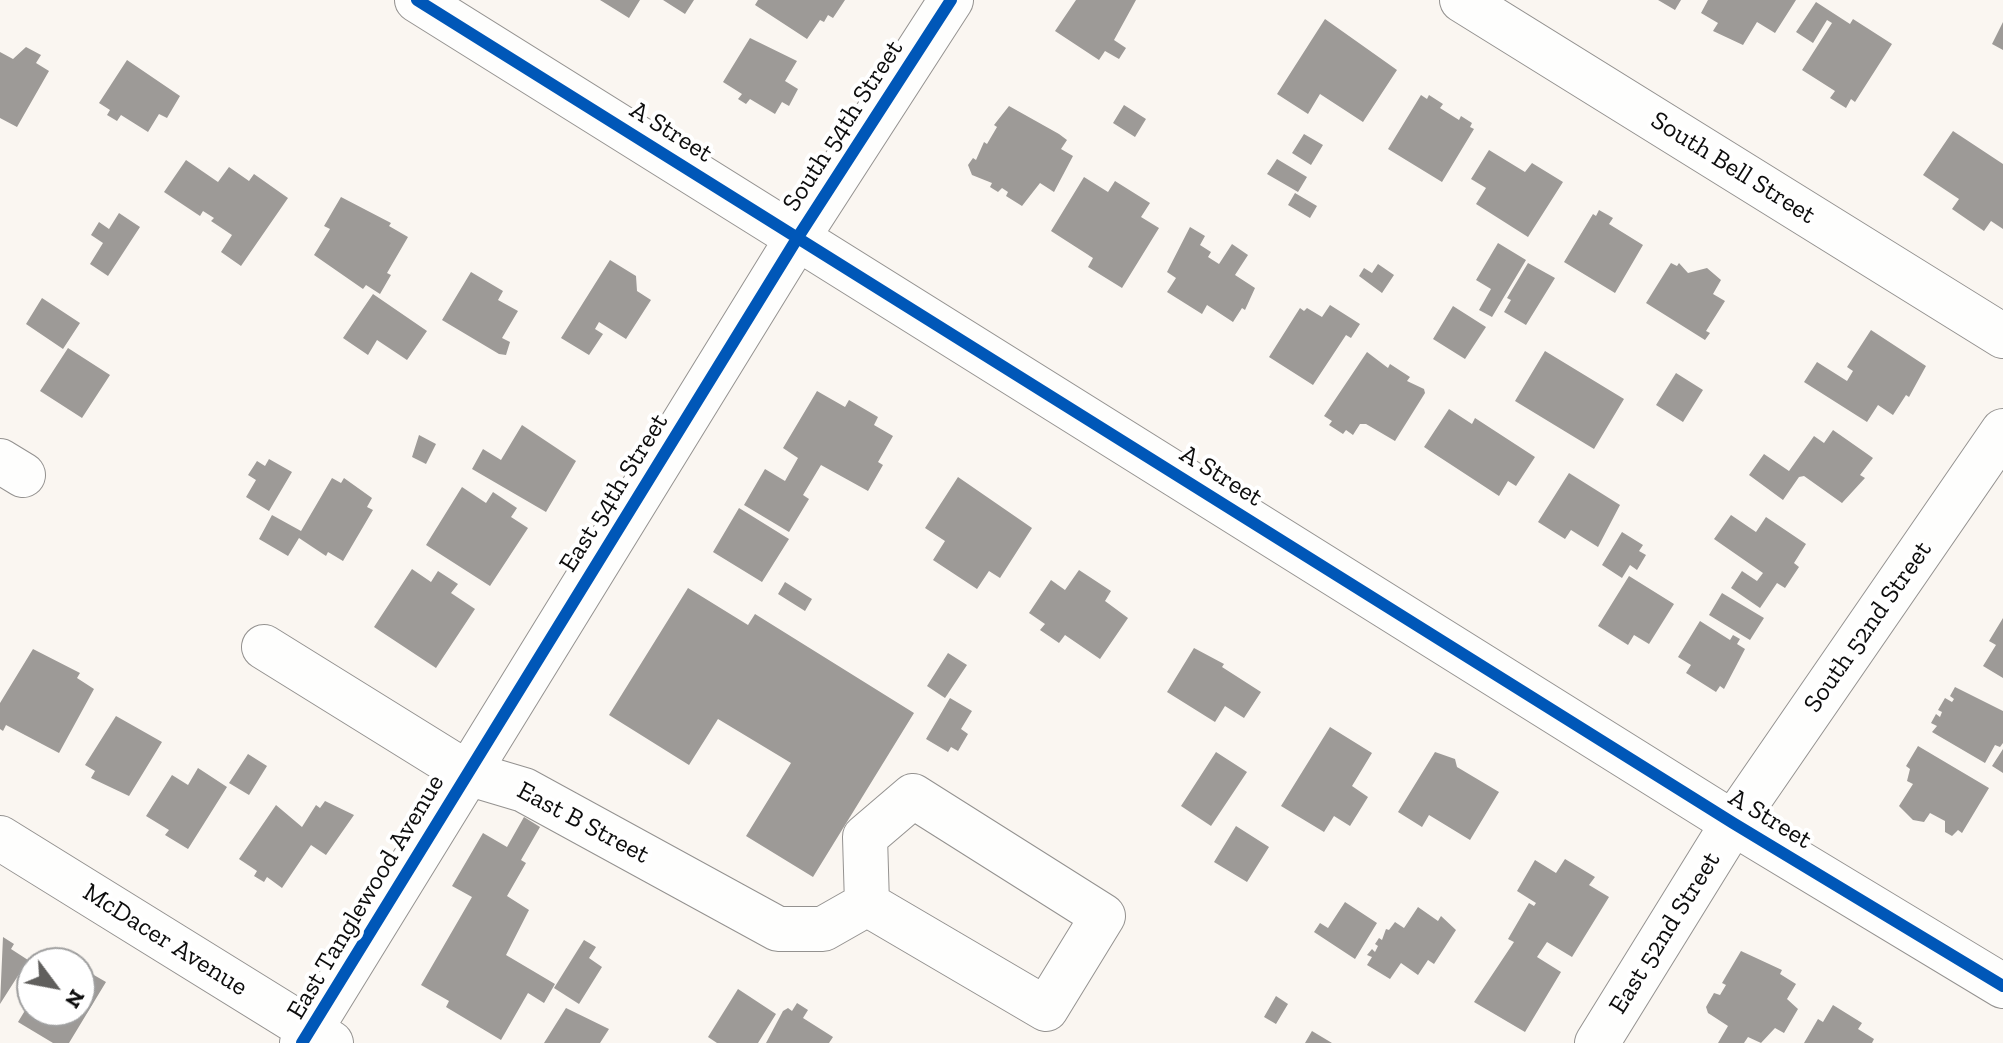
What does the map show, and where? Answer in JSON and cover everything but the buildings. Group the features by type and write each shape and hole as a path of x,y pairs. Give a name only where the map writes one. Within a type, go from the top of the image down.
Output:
{"street":[{"name":"A Street","path":"417,0 1733,823 2003,986"},
{"name":"South 54th Street","path":"798,237 951,0"},
{"name":"South Bell Street","path":"1462,0 2003,336"},
{"name":"East 54th Street","path":"467,773 798,237"},
{"name":"South 52nd Street","path":"1733,823 2003,431"},
{"name":"East B Street","path":"264,647 467,773 524,790 778,929 823,929 867,904"},
{"name":"East Tanglewood Avenue","path":"315,1039 467,773"},
{"path":"913,796 1103,916 1046,1009 867,904 865,837 913,796"},
{"name":"East 52nd Street","path":"1597,1043 1733,823"},
{"name":"McDacer Avenue","path":"0,838 315,1039"}],"cycle path":[{"path":"417,0 1733,823 2003,986"},
{"path":"302,1043 798,237 951,0"}]}
